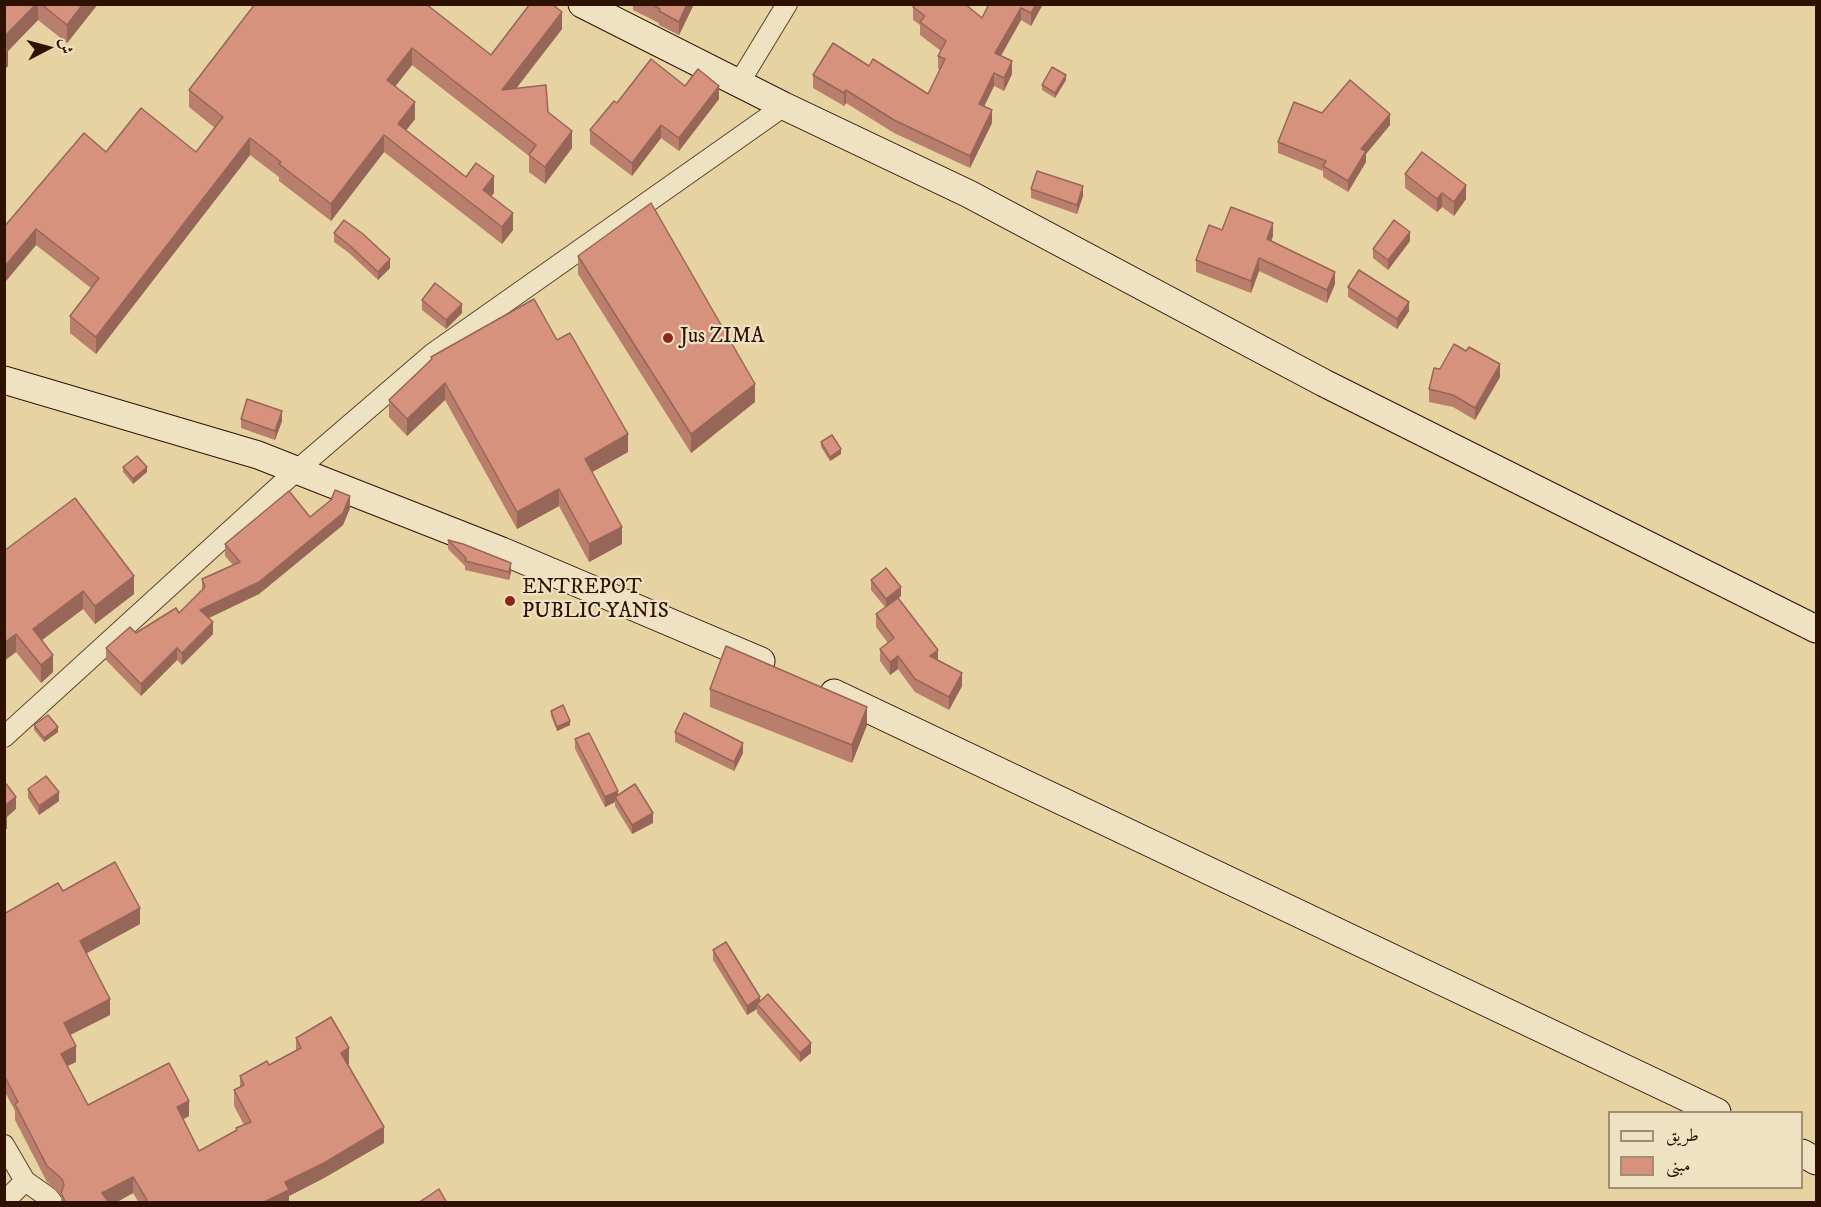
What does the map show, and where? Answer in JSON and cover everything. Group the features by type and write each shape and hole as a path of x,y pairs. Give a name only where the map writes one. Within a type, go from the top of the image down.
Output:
{"main road":[{"path":"582,4 784,106 969,194 1323,384 1816,629"},
{"path":"4,380 258,455 502,551 781,670"},
{"path":"813,684 1713,1111"}],"street":[{"path":"739,83 787,4"},
{"path":"4,737 297,470 432,354 784,106"},
{"path":"4,1145 25,1181 48,1197 52,1203"},
{"path":"4,1202 25,1181"}],"building":[{"path":"4,4 36,4 4,37"},
{"path":"41,4 83,4 67,25"},
{"path":"255,4 426,4 491,55 530,4 552,4 562,12 502,90 546,85 548,112 572,131 545,167 529,155 536,145 412,48 387,80 415,102 398,124 466,177 476,163 494,176 483,190 513,213 502,227 384,135 331,204 279,164 281,162 250,138 96,337 70,316 99,278 36,229 6,265 4,264 4,227 84,133 106,152 141,108 196,152 223,117 189,90"},
{"path":"651,4 687,4 679,22"},
{"path":"915,4 965,4 982,18 989,4 1036,4 1031,13 1021,8 995,53 1012,61 1004,78 994,73 979,104 992,110 970,156 894,120 846,90 844,93 813,75 833,43 869,66 873,59 928,94 945,59 938,56 946,41 920,22 925,16 913,7"},
{"path":"651,59 685,86 698,69 719,86 679,138 661,125 632,163 590,130 614,101 617,103"},
{"path":"1052,67 1066,75 1055,93 1042,85"},
{"path":"1350,80 1390,114 1361,149 1366,151 1348,181 1323,166 1326,161 1278,142 1294,102 1322,113"},
{"path":"1422,152 1466,185 1454,202 1442,193 1437,199 1405,174"},
{"path":"1037,171 1083,186 1077,205 1031,189"},
{"name":"Jus ZIMA","path":"651,203 755,384 691,434 578,256"},
{"path":"1231,207 1273,223 1267,239 1335,272 1327,290 1259,258 1251,281 1196,260 1209,225 1222,230"},
{"path":"344,220 390,259 378,272 334,233"},
{"path":"1394,220 1410,232 1388,260 1373,249"},
{"path":"1359,270 1409,302 1397,319 1348,287"},
{"path":"435,283 462,304 446,320 422,300"},
{"path":"534,299 557,340 570,333 628,434 585,459 622,527 589,544 559,489 517,512 445,383 407,419 389,400 432,359 431,357"},
{"path":"1454,344 1466,351 1469,347 1500,364 1475,408 1453,395 1429,389 1434,368 1440,369"},
{"path":"247,399 282,411 275,431 241,419"},
{"path":"832,435 841,449 830,457 821,442"},
{"path":"137,456 147,467 133,479 123,467"},
{"path":"335,490 350,496 343,513 259,582 200,610 213,622 182,653 177,648 141,684 106,648 130,627 136,633 176,608 179,613 205,587 202,579 240,562 225,544 289,491 310,517 331,500"},
{"path":"75,498 134,576 95,606 83,591 33,629 53,655 41,665 16,634 4,643 4,551"},
{"path":"448,540 511,563 509,572 465,561 466,558"},
{"path":"886,568 901,587 886,599 871,580"},
{"path":"898,598 938,650 930,656 962,673 949,697 915,679 898,656 890,662 880,649 894,638 876,614"},
{"path":"726,646 867,707 852,745 710,689"},
{"path":"563,705 570,721 557,727 551,711"},
{"path":"684,713 743,743 734,762 675,732"},
{"path":"48,715 58,727 44,738 34,725"},
{"path":"589,733 618,791 605,797 575,739"},
{"path":"46,776 59,792 39,806 28,789"},
{"path":"4,781 16,797 4,806"},
{"path":"635,784 653,813 632,825 615,797"},
{"path":"115,862 140,908 80,941 110,999 64,1023 76,1046 61,1054 88,1105 169,1063 189,1101 177,1107 199,1151 237,1130 236,1128 251,1122 234,1090 244,1085 240,1076 267,1061 269,1065 301,1048 296,1038 331,1017 349,1048 341,1053 384,1127 324,1163 285,1182 289,1190 262,1203 143,1203 147,1200 133,1177 102,1193 109,1203 66,1203 61,1193 64,1185 62,1179 47,1166 15,1104 18,1102 4,1075 4,914 58,883 63,891"},
{"path":"726,942 760,997 747,1006 713,950"},
{"path":"768,994 811,1043 800,1053 757,1004"},
{"path":"439,1189 447,1203 418,1203"}],"place":[{"name":"Jus ZIMA","path":"668,338"},
{"name":"ENTREPOT PUBLIC YANIS","path":"510,601"}]}
